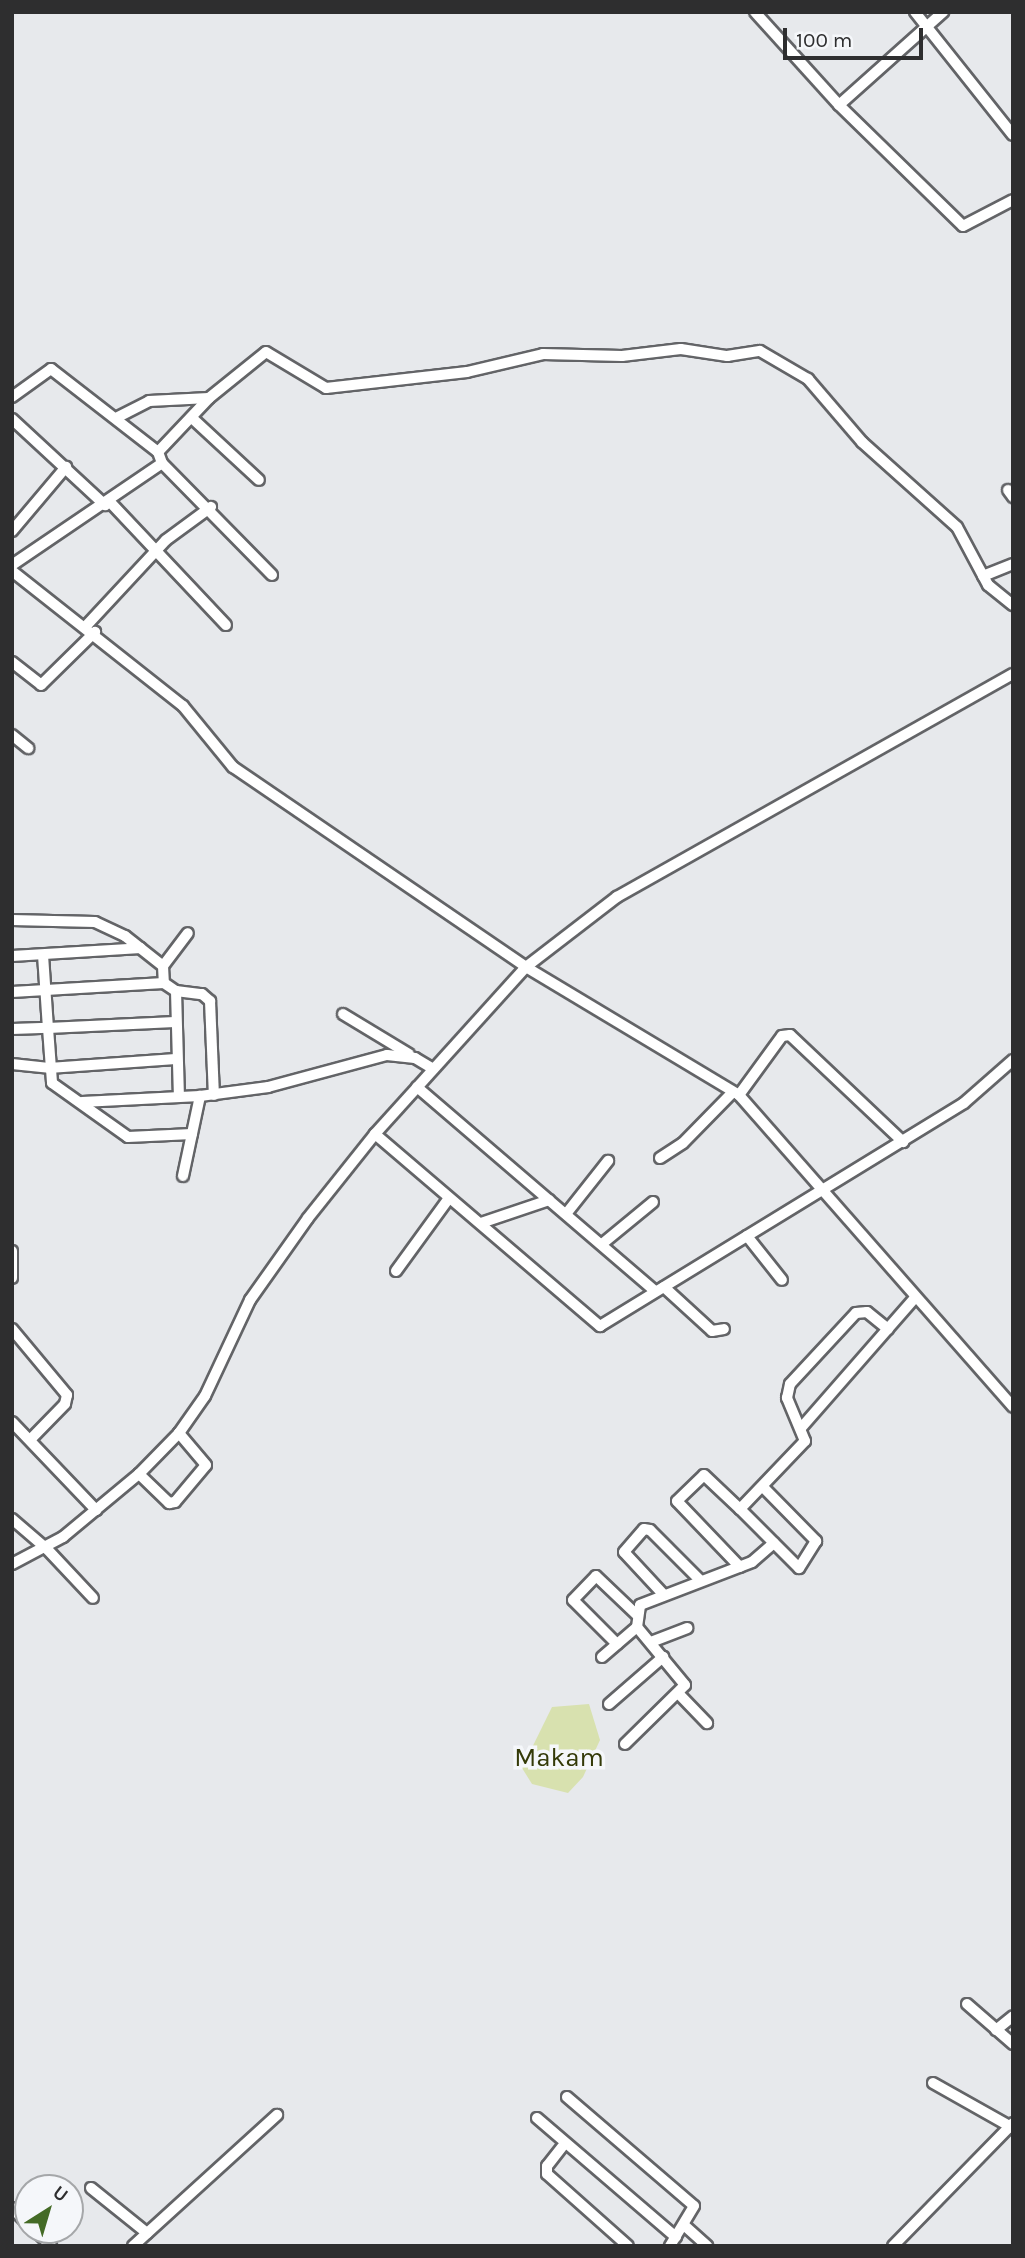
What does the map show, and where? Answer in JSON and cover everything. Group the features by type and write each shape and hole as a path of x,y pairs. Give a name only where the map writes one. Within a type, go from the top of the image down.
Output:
{"street":[{"path":"755,12 839,105 963,226 1013,200"},
{"path":"915,12 1013,135"},
{"path":"839,105 943,12"},
{"path":"12,565 108,503 160,457 209,398 266,352 326,388 467,372 543,354 614,356 681,349 727,356 760,351 808,379 863,442 957,527 983,576 1013,605"},
{"path":"12,397 51,369 118,417 211,508 272,575"},
{"path":"118,417 149,401 209,398"},
{"path":"192,418 259,480"},
{"path":"12,419 108,503 226,625"},
{"path":"12,531 66,467"},
{"path":"12,662 41,685 158,553 166,540 211,508"},
{"path":"983,576 1013,564"},
{"path":"12,571 90,629 196,718 209,743 233,767 526,967 736,1093 820,1193 1013,1406"},
{"path":"12,1564 47,1549 139,1474 179,1433 205,1396 250,1300 308,1217 375,1134 526,967 617,897 1013,674"},
{"path":"12,735 28,748"},
{"path":"12,920 83,918 125,936 163,966"},
{"path":"164,983 163,966 188,933"},
{"path":"12,956 141,948"},
{"path":"43,955 52,1083 82,1102 128,1138 192,1133"},
{"path":"12,992 164,983 176,992 202,994 210,1001 214,1094"},
{"path":"176,992 178,1096"},
{"path":"343,1014 433,1069"},
{"path":"12,1029 175,1022"},
{"path":"660,1158 683,1143 736,1093 782,1036 790,1035 904,1142"},
{"path":"82,1102 200,1096 268,1087 387,1055 415,1058"},
{"path":"12,1064 49,1068 176,1059"},
{"path":"375,1134 600,1326 904,1142 976,1094 1013,1060"},
{"path":"417,1087 602,1244 712,1331 724,1329"},
{"path":"183,1176 200,1096"},
{"path":"566,1214 608,1161"},
{"path":"396,1271 449,1198"},
{"path":"481,1223 549,1200"},
{"path":"602,1244 653,1202"},
{"path":"747,1236 782,1280"},
{"path":"12,1251 12,1278"},
{"path":"801,1428 915,1298"},
{"path":"740,1508 801,1448 805,1435 787,1398 790,1384 856,1313 867,1312 888,1329"},
{"path":"12,1329 67,1395 65,1404 30,1440"},
{"path":"12,1422 96,1510"},
{"path":"139,1474 169,1503 175,1502 206,1463 179,1433"},
{"path":"740,1567 677,1501 704,1475 799,1568 816,1541 763,1487"},
{"path":"12,1519 47,1549 93,1598"},
{"path":"663,1594 624,1552 644,1530 650,1530 701,1581"},
{"path":"602,1657 638,1621 642,1602 740,1567 774,1543"},
{"path":"617,1644 573,1600 596,1576 638,1621 651,1643 685,1681 678,1693 625,1744"},
{"path":"651,1643 687,1628"},
{"path":"608,1704 663,1657"},
{"path":"678,1693 707,1723"},
{"path":"967,2004 1013,2044"},
{"path":"996,2030 1013,2016"},
{"path":"893,2246 1012,2125 933,2082"},
{"path":"537,2118 673,2241 685,2226 694,2206 567,2097"},
{"path":"133,2246 277,2115"},
{"path":"562,2147 547,2166 547,2174 628,2246"},
{"path":"91,2188 146,2233"},
{"path":"685,2226 707,2246"}],"green space":[{"name":"Makam","path":"589,1704 600,1740 583,1777 568,1793 532,1784 522,1768 552,1707"}]}
